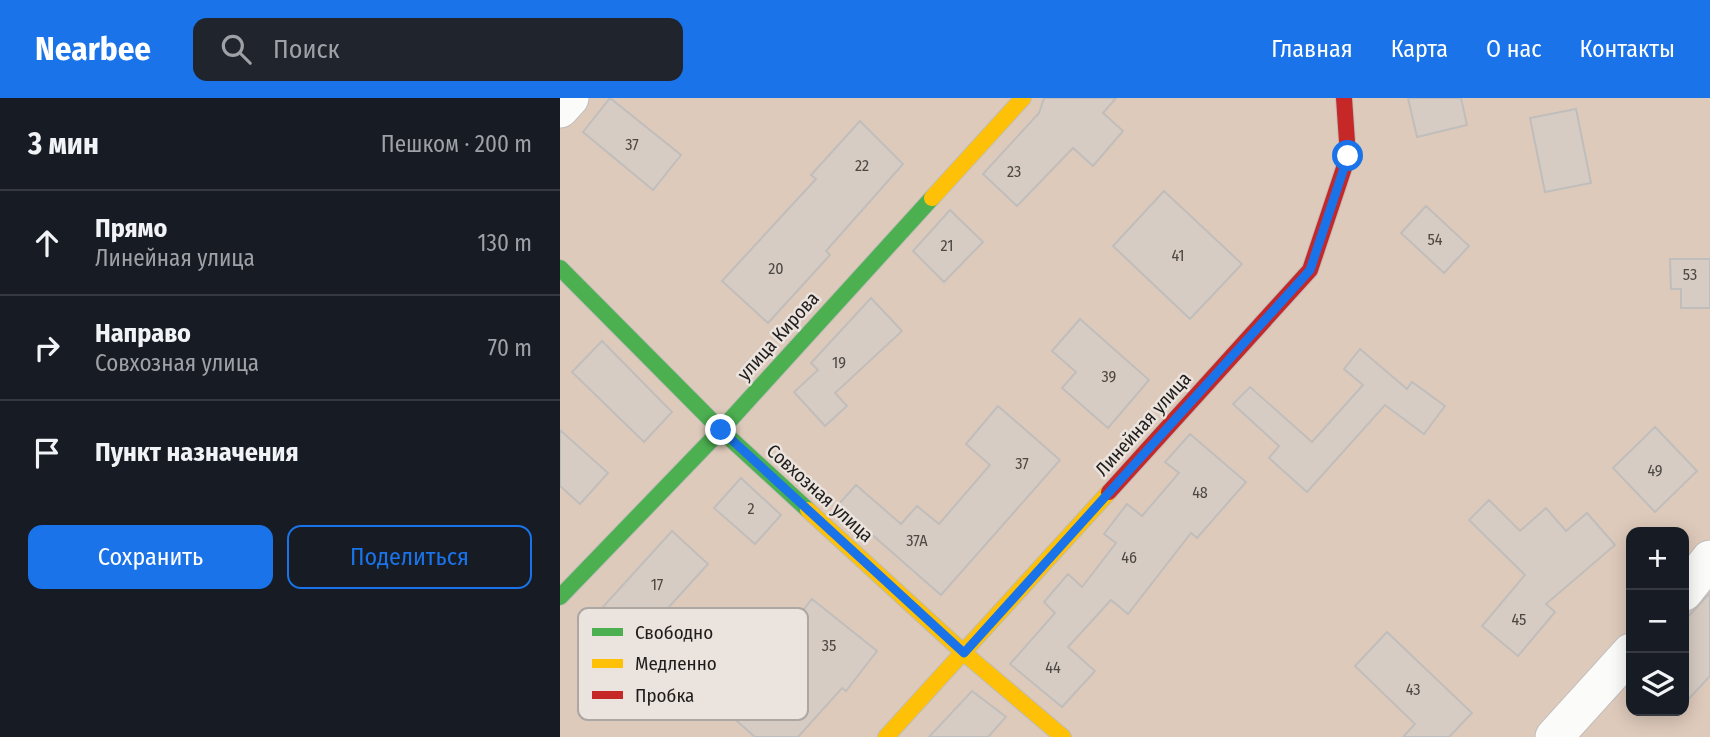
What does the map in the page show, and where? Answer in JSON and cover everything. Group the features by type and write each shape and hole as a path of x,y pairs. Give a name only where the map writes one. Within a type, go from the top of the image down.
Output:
{"street":[{"path":"560,109 570,98"},
{"name":"улица Кирова","path":"560,597 721,430 1023,98"},
{"name":"Линейная улица","path":"886,737 1310,270 1348,156 1344,98"},
{"name":"Совхозная улица","path":"560,268 721,430 964,653 1063,737"},
{"path":"1686,590 1710,559"},
{"path":"1554,737 1630,653"}],"shaded area":[{"path":"560,98 1710,98 1710,737 560,737"}],"building":[{"path":"610,98 681,155 653,190 583,132"},
{"path":"1044,98 1116,98 1103,113 1123,131 1093,166 1073,148 1017,206 983,174 1039,113"},
{"path":"1408,98 1461,98 1467,125 1417,137"},
{"path":"1576,109 1591,183 1545,192 1530,118"},
{"path":"860,121 903,164 826,251 830,255 768,323 722,281 816,179 811,175"},
{"path":"1164,191 1242,264 1190,319 1113,246"},
{"path":"1426,206 1469,246 1444,273 1401,233"},
{"path":"950,210 983,242 944,282 913,251"},
{"path":"1670,259 1710,259 1710,308 1681,308 1681,289 1671,289"},
{"path":"871,298 902,331 835,393 847,406 825,426 794,392 818,370 811,363"},
{"path":"1080,319 1149,380 1108,428 1062,388 1076,372 1052,351"},
{"path":"602,341 672,412 644,442 572,372"},
{"path":"1360,349 1407,389 1412,382 1445,406 1424,434 1385,405 1307,492 1269,458 1279,446 1233,404 1250,387 1312,442 1363,385 1344,369"},
{"path":"998,406 1060,460 941,595 838,505 856,485 901,524 917,506 939,524 990,465 966,444"},
{"path":"1655,427 1697,471 1655,512 1613,468"},
{"path":"560,430 608,473 580,504 560,486"},
{"path":"1190,434 1246,482 1197,538 1191,533 1128,614 1111,600 1068,647 1095,671 1062,707 1010,664 1055,613 1044,602 1068,574 1082,587 1116,543 1104,534 1127,504 1142,516 1179,473 1165,462"},
{"path":"741,478 781,515 755,544 714,508"},
{"path":"1489,500 1520,531 1546,508 1566,531 1587,513 1615,545 1546,604 1555,612 1518,656 1482,626 1525,575 1469,520"},
{"path":"672,531 708,564 668,608 602,608"},
{"path":"1710,593 1710,676 1689,699 1689,653 1689,616"},
{"path":"812,599 877,651 846,691 842,688 798,737 755,737 736,720 808,720 808,608 805,608"},
{"path":"1387,632 1472,713 1449,737 1403,737 1415,724 1355,666"},
{"path":"972,691 1006,717 988,737 929,737"}],"traffic: fast":[{"path":"560,597 721,430 932,198"},
{"path":"560,268 721,430 808,510"}],"traffic: slow":[{"path":"932,198 1023,98"},
{"path":"886,737 1109,492"},
{"path":"808,510 964,653 1063,737"}],"traffic: jam":[{"path":"1109,492 1310,270 1348,156 1344,98"}],"route":[{"path":"721,430 964,653 1310,270 1348,156"}]}
